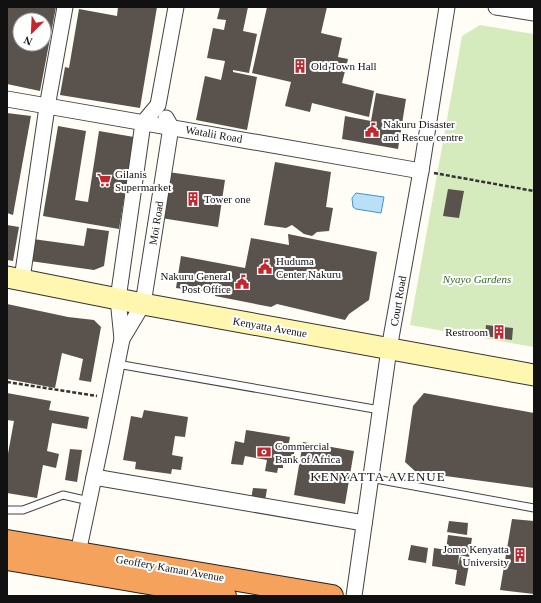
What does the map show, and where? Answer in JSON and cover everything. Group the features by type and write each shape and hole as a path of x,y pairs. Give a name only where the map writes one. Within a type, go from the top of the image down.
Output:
{"highway":[{"name":"Geoffery Kamau Avenue","path":"7,541 332,596"},
{"name":"Geoffery Kamau Avenue","path":"7,559 225,596"}],"street":[{"path":"14,278 65,7"},
{"path":"143,123 158,105 176,7"},
{"name":"Court Road","path":"354,596 389,348 421,171 447,7"},
{"path":"496,7 534,13"},
{"name":"Watalii Road","path":"7,99 143,123 171,126 421,171"},
{"path":"158,105 171,126"},
{"name":"Moi Road","path":"78,553 90,501 122,339 118,299 143,123"},
{"name":"Moi Road","path":"122,339 143,304 171,126"},
{"name":"Kenyatta Avenue","path":"14,278 143,304 534,375"},
{"path":"94,478 364,523"}],"lane":[{"path":"117,364 380,410"},
{"path":"370,478 534,508"},
{"path":"7,510 23,510 62,495 90,501"}],"path":[{"path":"421,171 534,191"},
{"path":"7,382 110,398"}],"green space":[{"name":"Nyayo Gardens","path":"480,25 534,34 534,347 410,325 462,36"}],"water":[{"path":"356,193 384,197 381,213 356,209 353,207 352,198"}],"building":[{"path":"7,7 56,7 52,28 52,12 12,12 12,52 47,52 40,91 7,84"},
{"path":"118,7 157,7 140,108 60,95 65,67 69,68 79,9 117,16"},
{"path":"220,7 248,7 243,31 257,34 249,73 233,70 233,72 257,77 247,130 196,120 205,76 221,80 225,61 207,58 213,28 224,30 226,20 217,19"},
{"name":"Old Town Hall","path":"267,7 327,7 321,33 342,38 338,57 348,59 342,83 374,91 369,117 312,103 310,112 285,106 291,82 252,73"},
{"name":"Nakuru Disaster and Rescue centre","path":"376,93 406,99 398,149 342,139 345,116 371,121"},
{"path":"7,113 31,116 13,215 7,213"},
{"path":"58,126 86,131 75,200 88,202 99,131 134,137 119,229 43,216"},
{"path":"275,162 331,172 326,207 333,208 329,231 317,232 312,236 304,234 292,225 286,228 264,225"},
{"name":"Tower one","path":"168,172 225,180 218,227 161,218"},
{"path":"448,189 464,191 459,218 443,216"},
{"path":"7,225 19,227 13,261 7,260"},
{"path":"87,228 109,231 104,266 94,270 30,261 33,239 84,246"},
{"path":"288,234 377,252 369,300 349,314 345,320 277,304 271,307 215,296 215,293 176,288 181,256 245,268 251,238 289,245"},
{"path":"7,304 68,317 94,320 101,327 91,382 79,380 83,359 62,353 55,388 7,379"},
{"name":"Restroom","path":"486,325 513,328 512,340 485,336"},
{"path":"7,393 51,401 49,410 89,417 87,429 52,423 47,451 59,454 56,468 43,465 37,498 7,493 7,459 14,421 7,420"},
{"path":"424,393 534,413 534,488 416,472 405,462 413,406"},
{"path":"144,410 188,417 185,437 175,436 172,455 183,457 181,470 172,469 171,474 135,469 136,462 123,460 131,416 142,418"},
{"name":"Commercial Bank of Africa","path":"246,430 290,437 288,447 295,448 292,465 283,464 283,468 278,468 277,473 265,471 267,460 245,456 243,465 231,464 235,441 244,443"},
{"path":"303,442 354,451 345,504 294,495"},
{"path":"70,449 82,450 77,482 65,480"},
{"path":"253,488 267,489 265,501 251,499"},
{"name":"Jomo Kenyatta University","path":"512,519 534,521 534,594 500,590"},
{"path":"449,521 468,523 467,535 447,532"},
{"path":"448,535 472,538 469,557 459,555 458,566 460,557 470,559 465,586 455,584 457,570 432,566 434,548 446,550"},
{"path":"411,545 428,548 426,563 408,560"}],"place":[{"name":"Old Town Hall","path":"300,66"},
{"name":"Nakuru Disaster and Rescue centre","path":"372,130"},
{"name":"Gilanis Supermarket","path":"104,180"},
{"name":"Tower one","path":"193,199"},
{"name":"Huduma Center Nakuru","path":"265,267"},
{"name":"Nakuru General Post Office","path":"242,282"},
{"name":"Restroom","path":"499,332"},
{"name":"Commercial Bank of Africa","path":"264,452"},
{"name":"Jomo Kenyatta University","path":"520,555"}],"district":[{"name":"KENYATTA AVENUE","path":"378,476"}]}
